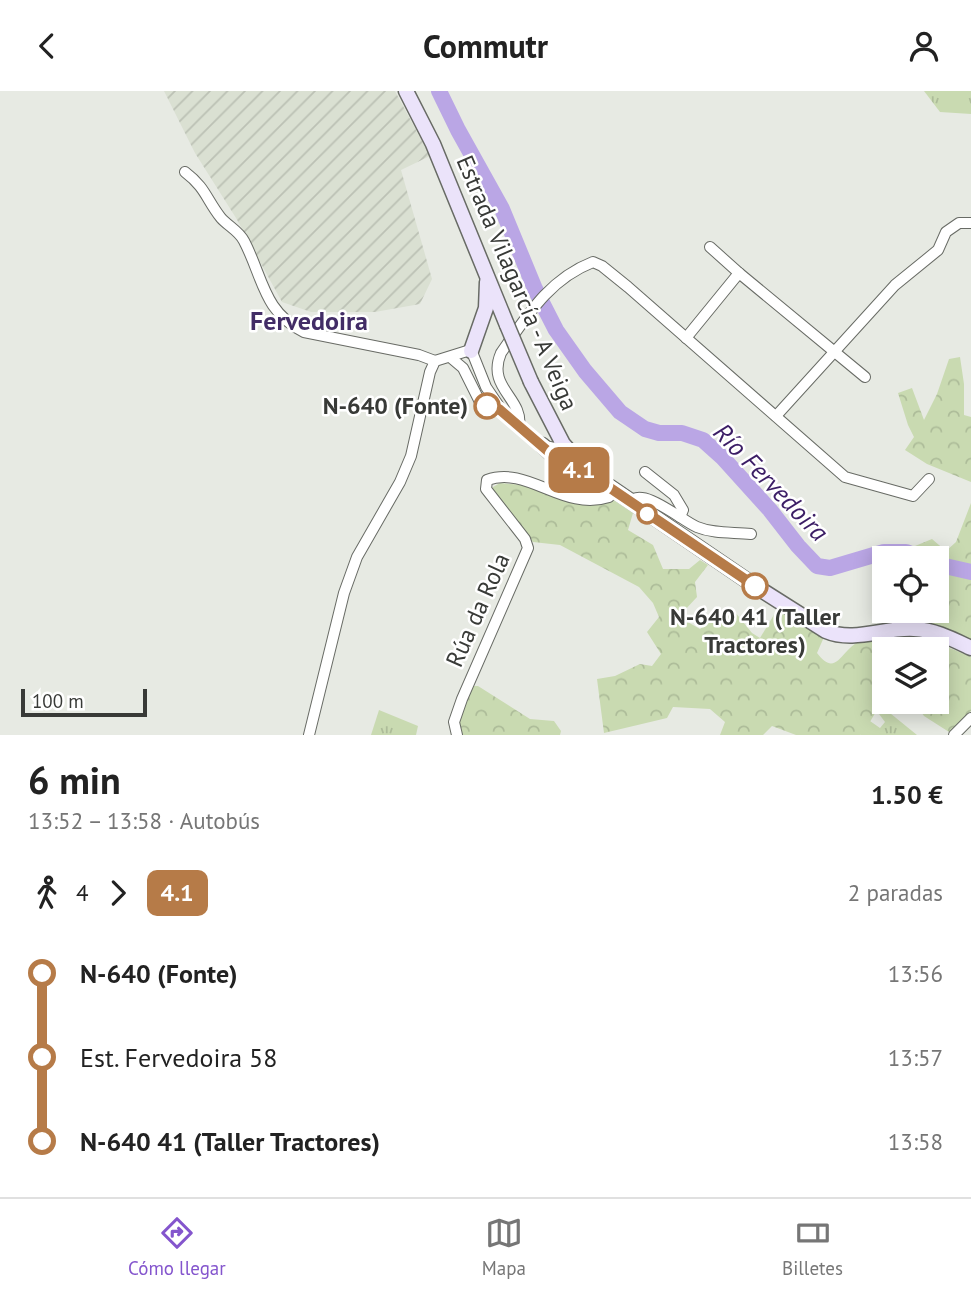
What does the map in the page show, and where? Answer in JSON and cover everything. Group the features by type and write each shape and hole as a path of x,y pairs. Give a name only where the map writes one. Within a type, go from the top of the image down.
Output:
{"main road":[{"name":"Estrada Vilagarcía - A Veiga","path":"406,91 433,144 531,382 563,444 588,473 755,586 834,634 853,636 901,629 928,630 971,648"},
{"path":"468,352 481,327 487,299 483,263"},
{"path":"542,445 569,466 588,473"}],"street":[{"path":"185,172 200,184 222,220 243,238 272,305 287,324 304,333 419,355 435,361 468,352 474,354 486,387 499,409 542,445 555,448 563,444"},
{"path":"776,416 895,285 938,250 946,232 958,223 971,223"},
{"path":"710,247 865,377"},
{"path":"519,427 520,419 502,386 496,368 501,353 548,291 567,275 593,262 619,280 845,477 913,496 929,478"},
{"path":"686,338 739,273"},
{"path":"465,371 468,352"},
{"path":"450,357 461,365 480,402 499,409"},
{"path":"309,735 344,593 357,557 400,482 411,456 430,372 435,361"},
{"path":"645,472 674,495 683,510 680,517"},
{"name":"Rúa da Rola","path":"457,735 454,722 462,699 528,548 525,540 486,489 487,481 498,478 523,480 588,502 606,498 613,491"},
{"path":"630,502 639,497 667,508 696,527 711,531 751,534"},
{"path":"954,735 971,718"}],"shaded area":[{"path":"164,91 395,91 430,156 401,170 432,279 420,304 375,312 311,312 282,302 236,218 195,153"}],"green space":[{"path":"924,91 971,91 971,114 940,112"},
{"path":"960,357 964,384 964,415 971,417 971,482 927,464 905,450 914,437 898,393 912,388 924,420 937,394 949,359"},
{"path":"500,483 534,486 587,504 613,498 633,513 628,530 653,545 663,569 689,569 700,560 708,565 695,582 697,597 684,611 686,621 700,629 711,620 735,612 752,633 760,638 778,608 824,637 817,653 830,663 840,659 857,643 872,639 872,714 875,714 864,732 860,735 796,735 772,726 763,735 720,735 725,722 710,709 673,707 667,718 604,733 597,679 615,676 640,664 652,666 661,654 647,632 659,617 653,603 639,587 560,545 533,542 493,497 493,487"},
{"path":"971,503 971,642 943,628 925,623 949,623 949,548 956,542"},
{"path":"932,539 940,546 915,546"},
{"path":"949,648 971,657 971,711 949,732 923,714 949,714"},
{"path":"473,686 478,686 530,719 554,721 561,731 560,735 459,735 457,722"},
{"path":"379,710 418,726 416,735 371,735"},
{"path":"879,714 891,714 917,735 860,735 870,721 880,728 885,722"}],"waterway":[{"name":"Río Fervedoira","path":"439,91 502,209 535,289 556,330 585,371 620,412 645,429 659,433 682,433 703,440 770,510 817,566 830,568 872,556"},
{"name":"Río Fervedoira","path":"949,567 971,572"}],"bus line":[{"name":"4.1","path":"487,406 503,412 557,459 588,473 755,586"}],"place":[{"name":"N-640 (Fonte)","path":"487,406"},
{"name":"N-640 41 (Taller Tractores)","path":"755,586"}],"district":[{"name":"Fervedoira","path":"309,321"}]}
